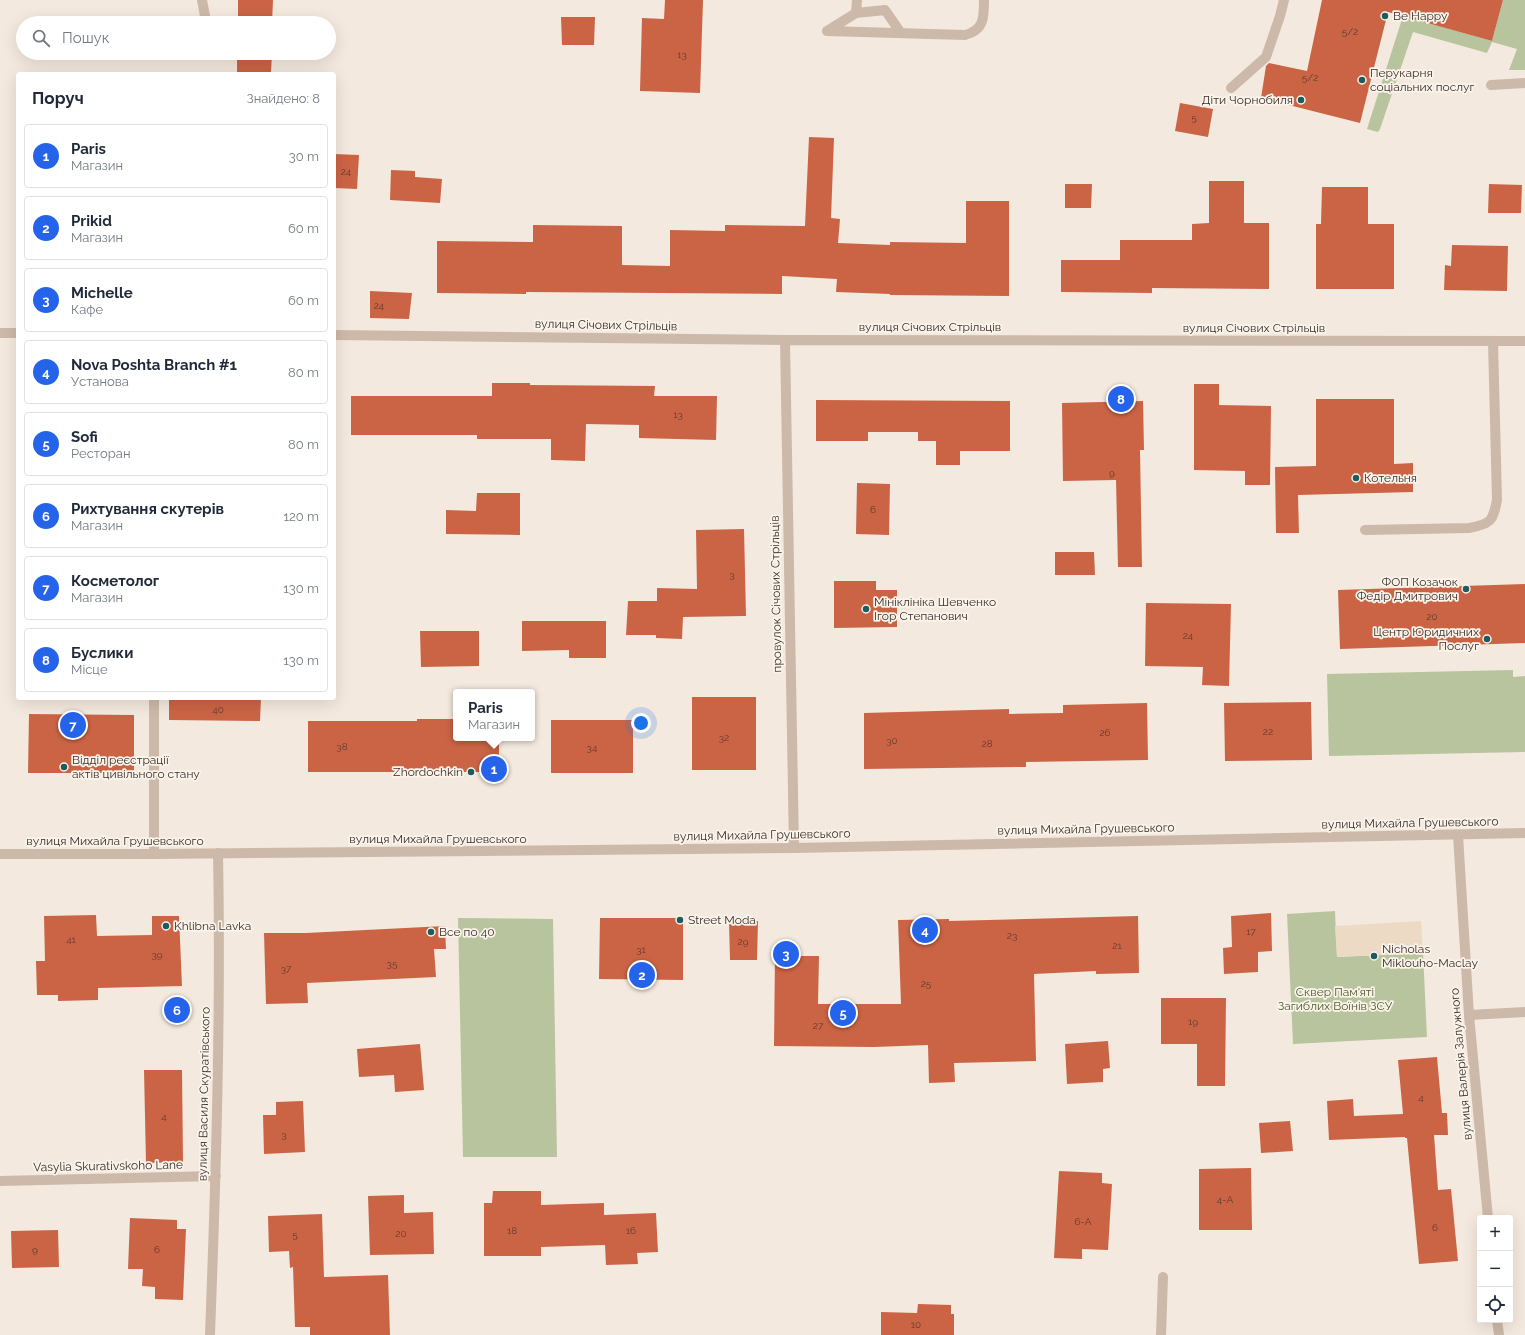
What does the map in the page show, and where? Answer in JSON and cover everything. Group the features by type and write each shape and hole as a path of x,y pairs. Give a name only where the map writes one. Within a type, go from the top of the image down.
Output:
{"street":[{"path":"202,0 204,16"},
{"path":"856,14 857,0"},
{"path":"901,33 885,10 856,14 827,31 965,35 974,32 980,26 984,16 984,0"},
{"path":"1231,88 1266,57 1284,0"},
{"path":"1491,85 1525,83"},
{"path":"0,333 16,333"},
{"name":"вулиця Січових Стрільців","path":"336,335 785,340 1525,342"},
{"name":"провулок Січових Стрільців","path":"785,340 794,848"},
{"path":"1365,530 1470,528 1484,525 1494,515 1497,500 1493,342"},
{"path":"154,700 154,854"},
{"name":"вулиця Михайла Грушевського","path":"0,854 794,848 1525,833"},
{"name":"вулиця Валерія Залужного","path":"1458,835 1469,1015 1488,1215"},
{"name":"вулиця Василя Скуратівського","path":"210,1335 216,1176 219,909 218,853"},
{"path":"1469,1015 1525,1012"},
{"name":"Vasylia Skurativskoho Lane","path":"0,1181 216,1176"},
{"path":"1161,1335 1163,1277"},
{"path":"1497,1323 1499,1335"}],"green space":[{"path":"1503,0 1525,0 1525,70 1509,70 1517,49 1492,42 1487,53 1413,32 1380,129 1378,132 1367,129 1403,16 1492,41"},
{"path":"1513,670 1513,677 1525,676 1525,752 1329,756 1327,674"},
{"name":"Сквер Пам'яті Загиблих Воїнів ЗСУ","path":"1335,911 1337,957 1423,953 1427,1037 1293,1044 1287,914"},
{"path":"458,918 553,919 557,1157 463,1157"}],"shaded area":[{"path":"1421,921 1423,953 1337,957 1335,926"}],"building":[{"path":"238,0 273,0 272,16 238,16"},
{"path":"665,0 703,0 700,93 640,91 642,18 664,19"},
{"path":"1322,0 1503,0 1492,41 1388,12 1360,123 1261,98 1266,66 1269,63 1307,71"},
{"path":"561,17 595,17 594,45 562,45"},
{"path":"237,60 272,60 271,72 237,72"},
{"path":"1180,103 1213,109 1208,137 1175,131"},
{"path":"809,137 834,138 831,218 840,219 838,243 890,245 890,242 966,243 966,201 1009,201 1009,296 890,295 836,292 837,279 782,276 782,294 526,292 526,294 437,293 437,241 533,242 533,225 622,226 622,265 670,266 670,230 725,231 725,225 805,226"},
{"path":"336,154 359,155 357,189 336,188"},
{"path":"391,170 415,171 415,177 442,179 440,203 390,200"},
{"path":"1209,181 1244,181 1244,223 1269,223 1269,289 1152,288 1152,293 1061,292 1061,260 1120,260 1120,240 1192,240 1192,224 1209,223"},
{"path":"1065,184 1092,184 1091,208 1065,208"},
{"path":"1489,184 1522,185 1521,213 1488,213"},
{"path":"1322,187 1368,187 1368,224 1394,224 1394,289 1316,289 1316,224 1321,224"},
{"path":"1452,245 1508,246 1507,291 1444,290 1445,265 1451,266"},
{"path":"370,291 412,293 409,319 370,318"},
{"path":"492,383 530,383 530,385 655,386 654,396 717,396 716,440 639,438 639,425 586,424 585,461 551,460 551,439 477,439 477,435 351,435 351,396 492,396"},
{"path":"1194,384 1219,384 1219,405 1271,406 1270,485 1245,485 1245,471 1194,470"},
{"path":"1316,399 1394,399 1394,464 1413,463 1413,492 1298,495 1299,533 1276,533 1275,467 1316,466"},
{"path":"816,400 1010,401 1010,451 960,451 960,465 936,465 936,441 918,441 918,432 868,432 868,441 816,441"},
{"path":"1143,401 1144,450 1140,450 1142,567 1118,567 1116,480 1063,481 1062,403"},
{"path":"857,483 890,484 889,535 856,534"},
{"path":"477,493 520,493 520,535 446,534 446,510 476,511"},
{"path":"744,529 746,616 683,617 682,639 656,638 656,635 626,635 628,601 657,601 657,588 697,589 696,530"},
{"path":"1055,552 1094,552 1095,575 1055,575"},
{"name":"Мініклініка Шевченко Ігор Степанович","path":"834,581 876,581 876,590 897,590 897,627 834,628"},
{"path":"1525,584 1525,643 1340,649 1338,590"},
{"path":"1146,603 1231,604 1229,686 1202,685 1203,667 1145,666"},
{"path":"522,621 606,621 606,658 569,658 569,650 522,651"},
{"path":"420,631 479,631 479,666 421,667"},
{"path":"692,697 756,697 756,770 692,770"},
{"path":"169,700 261,700 260,721 169,720"},
{"path":"1311,702 1312,760 1225,761 1224,703"},
{"path":"1147,703 1148,760 1026,762 1026,767 864,769 864,713 1009,709 1009,714 1063,713 1063,705"},
{"path":"29,714 134,715 134,773 28,773"},
{"path":"417,719 453,719 453,741 499,741 499,772 308,772 308,721 417,721"},
{"path":"551,720 633,720 633,773 551,773"},
{"path":"1271,913 1272,951 1258,952 1258,972 1224,974 1223,948 1232,947 1231,916"},
{"path":"96,915 97,936 152,935 152,916 179,916 182,986 98,988 98,1000 58,1001 58,995 37,995 36,961 45,961 44,916"},
{"path":"1138,916 1139,973 1096,974 1096,971 1034,974 1036,1061 954,1063 955,1082 929,1083 928,1045 874,1047 774,1046 775,956 819,956 818,1004 901,1004 898,920 949,919 949,921"},
{"path":"600,918 683,918 683,980 599,979"},
{"path":"758,921 757,960 730,960 729,922"},
{"path":"445,926 446,949 434,949 436,977 307,983 308,1003 266,1004 264,933 306,933"},
{"path":"1161,998 1226,998 1225,1086 1197,1086 1197,1044 1161,1044"},
{"path":"1108,1041 1110,1068 1103,1069 1103,1082 1067,1084 1065,1044"},
{"path":"420,1044 424,1090 395,1092 394,1075 359,1077 357,1049"},
{"path":"1437,1057 1442,1113 1447,1113 1448,1135 1434,1135 1438,1190 1451,1189 1458,1261 1419,1264 1407,1138 1329,1140 1327,1101 1353,1099 1354,1116 1403,1114 1398,1060"},
{"path":"144,1070 182,1070 183,1162 146,1163"},
{"path":"303,1101 305,1152 264,1154 263,1115 276,1115 276,1102"},
{"path":"1290,1121 1293,1151 1261,1153 1259,1123"},
{"path":"1251,1168 1252,1230 1199,1230 1199,1169"},
{"path":"1059,1171 1102,1173 1102,1183 1112,1184 1108,1250 1082,1249 1082,1259 1054,1258"},
{"path":"493,1191 541,1191 541,1205 604,1203 604,1215 656,1213 658,1252 637,1253 638,1264 606,1265 605,1245 541,1247 541,1256 484,1256 484,1203 492,1203"},
{"path":"404,1195 404,1213 433,1212 434,1254 370,1255 368,1196"},
{"path":"322,1214 324,1277 388,1275 390,1335 310,1335 310,1327 295,1327 293,1267 290,1268 289,1251 269,1252 268,1216"},
{"path":"130,1218 177,1220 177,1229 186,1229 183,1300 155,1299 155,1287 142,1286 143,1269 128,1269"},
{"path":"58,1230 59,1267 12,1268 11,1231"},
{"path":"918,1304 951,1305 951,1314 954,1314 954,1335 881,1335 881,1312 917,1313"}],"place":[{"name":"Be Happy","path":"1385,16"},
{"name":"Перукарня соціальних послуг","path":"1362,80"},
{"name":"Діти Чорнобиля","path":"1301,100"},
{"name":"Буслики","path":"1121,399"},
{"name":"Котельня","path":"1356,478"},
{"name":"ФОП Козачок Федір Дмитрович","path":"1466,589"},
{"name":"Мініклініка Шевченко Ігор Степанович","path":"866,609"},
{"name":"Центр Юридичних Послуг","path":"1487,639"},
{"name":"Косметолог","path":"73,725"},
{"name":"Відділ реєстрації актів цивільного стану","path":"64,767"},
{"name":"Paris","path":"494,769"},
{"name":"Zhordochkin","path":"471,772"},
{"name":"Street Moda","path":"680,920"},
{"name":"Khlibna Lavka","path":"166,926"},
{"name":"Nova Poshta Branch #1","path":"925,930"},
{"name":"Все по 40","path":"431,932"},
{"name":"Michelle","path":"786,954"},
{"name":"Nicholas Miklouho-Maclay","path":"1374,956"},
{"name":"Prikid","path":"642,975"},
{"name":"Рихтування скутерів","path":"177,1010"},
{"name":"Sofi","path":"843,1013"}]}
